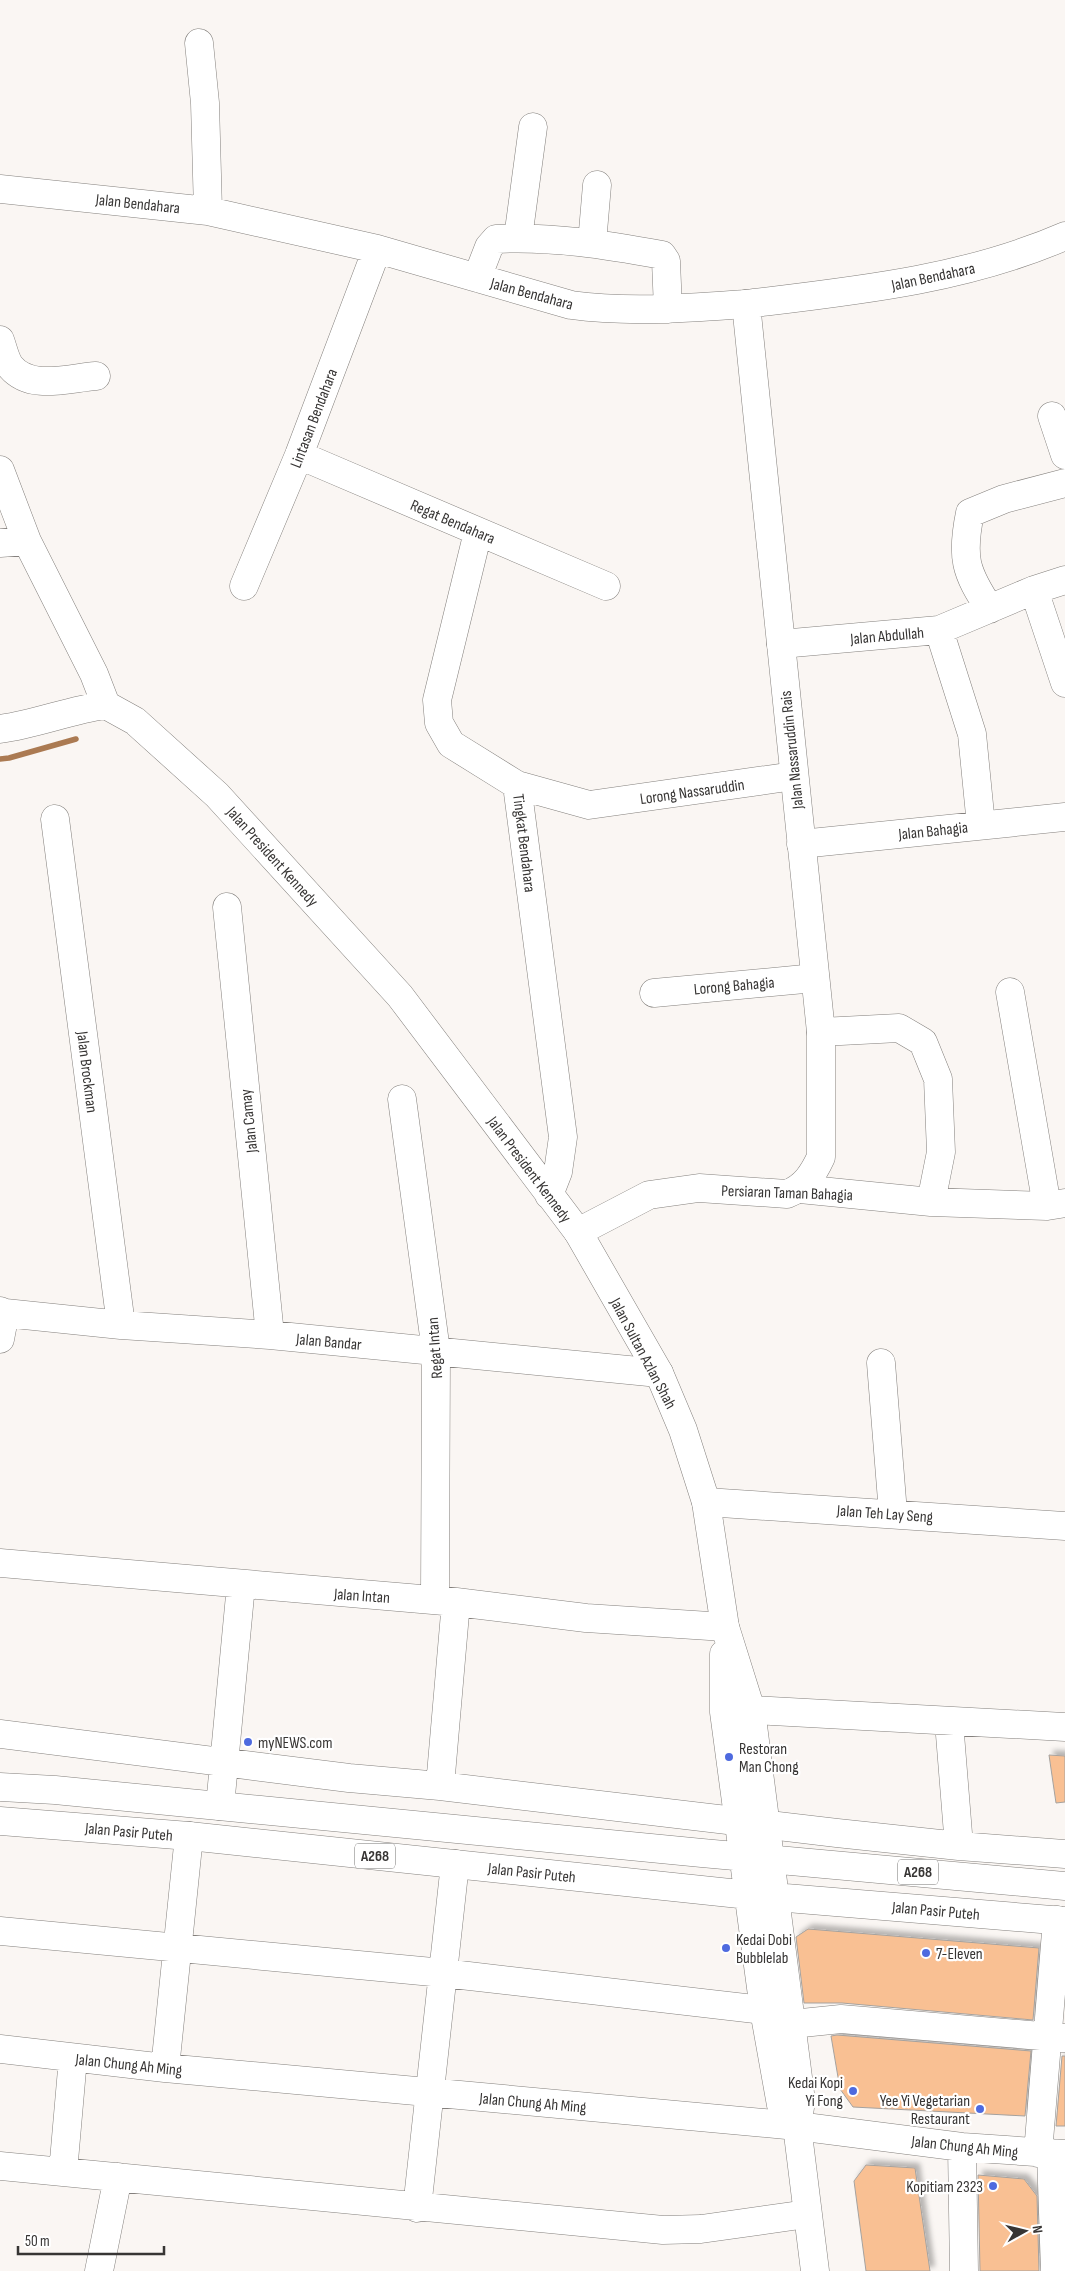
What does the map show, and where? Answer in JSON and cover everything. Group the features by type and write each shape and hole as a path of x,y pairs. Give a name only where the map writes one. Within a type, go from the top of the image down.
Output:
{"street":[{"path":"198,43 205,103 208,210"},
{"path":"518,238 533,127"},
{"path":"592,243 597,185"},
{"name":"Jalan Bendahara","path":"0,189 208,210 376,249 570,305 595,308 668,309 746,304 912,282 981,266 1065,236"},
{"path":"477,278 489,247 496,239 518,238 592,243 662,255 666,260 668,309"},
{"name":"Lintasan Bendahara","path":"244,586 299,456 376,249"},
{"name":"Jalan Nassaruddin Rais","path":"746,304 821,1032 821,1157 814,1172 800,1189"},
{"path":"0,340 9,364 24,378 41,381 96,376"},
{"path":"1052,416 1065,455"},
{"name":"Regat Bendahara","path":"299,456 606,586"},
{"path":"0,470 27,541 94,674 106,706 88,708 22,726 0,729"},
{"path":"990,609 974,585 966,565 964,541 970,513 1012,497 1065,483"},
{"name":"Tingkat Bendahara","path":"478,532 437,700 439,723 452,744 518,786 563,1137 558,1172 550,1195"},
{"path":"0,543 27,541"},
{"name":"Jalan Abdullah","path":"781,644 939,630 1034,590 1065,580"},
{"path":"1034,590 1065,683"},
{"path":"939,630 972,734 981,825"},
{"name":"Jalan President Kennedy","path":"106,706 135,722 217,795 400,996 578,1232"},
{"name":"Lorong Nassaruddin","path":"518,786 589,805 794,776"},
{"name":"Jalan Bahagia","path":"801,844 1065,817"},
{"name":"Jalan Brockman","path":"55,819 121,1325"},
{"name":"Jalan Camay","path":"226,907 270,1336"},
{"name":"Lorong Bahagia","path":"654,993 815,978"},
{"path":"1010,992 1056,1205"},
{"path":"821,1032 899,1028 923,1042 938,1078 940,1152 931,1202"},
{"name":"Regat Intan","path":"402,1099 436,1351 446,1601 440,1786"},
{"name":"Persiaran Taman Bahagia","path":"578,1232 649,1195 699,1188 787,1194 800,1189 931,1202 1056,1205"},
{"name":"Jalan Sultan Azlan Shah","path":"578,1232 659,1373 684,1430 706,1502 725,1627"},
{"name":"Jalan Bandar","path":"2,1321 121,1325 270,1336 659,1373"},
{"path":"881,1363 893,1513"},
{"name":"Jalan Teh Lay Seng","path":"706,1502 1065,1526"},
{"name":"Jalan Intan","path":"0,1563 446,1601 586,1618 725,1627"},
{"path":"220,1806 241,1585"},
{"path":"725,1627 751,1710 801,2101 797,2126 815,2271"},
{"path":"725,1627 724,1712 764,2010 781,2105 797,2126"},
{"path":"751,1710 1065,1727"},
{"path":"949,1722 959,1846"},
{"path":"0,1734 739,1822 959,1846 1065,1854"},
{"name":"Jalan Pasir Puteh","path":"0,1787 55,1790 744,1857 1065,1886"},
{"name":"Jalan Pasir Puteh","path":"0,1821 189,1836 749,1895 1061,1920"},
{"path":"165,2068 189,1836"},
{"path":"417,2208 455,1864"},
{"path":"1055,2271 1051,2154 1061,1920"},
{"path":"0,1931 443,1974 764,2010"},
{"path":"792,2024 841,2019 1056,2037"},
{"name":"Jalan Chung Ah Ming","path":"0,2049 165,2068 797,2126 962,2147 1051,2154"},
{"path":"63,2172 73,2058"},
{"path":"962,2147 964,2271"},
{"path":"0,2166 320,2196 417,2208 677,2230 701,2230 807,2214"},
{"path":"99,2271 118,2177"}],"building":[{"path":"1049,1755 1065,1756 1065,1802 1056,1803"},
{"path":"808,1929 1039,1948 1033,2020 842,2003 804,2003 796,1937"},
{"path":"831,2036 1031,2051 1025,2116 853,2107 840,2089"},
{"path":"1062,2056 1065,2056 1065,2126 1056,2126"},
{"path":"866,2165 915,2168 930,2271 866,2271 854,2181"},
{"path":"978,2175 1024,2179 1037,2196 1039,2271 980,2271"}],"waterway":[{"path":"0,759 76,739"}],"place":[{"name":"myNEWS.com","path":"248,1742"},
{"name":"Restoran Man Chong","path":"729,1757"},
{"name":"Kedai Dobi Bubblelab","path":"726,1948"},
{"name":"7-Eleven","path":"926,1953"},
{"name":"Kedai Kopi Yi Fong","path":"853,2091"},
{"name":"Yee Yi Vegetarian Restaurant","path":"980,2109"},
{"name":"Kopitiam 2323","path":"993,2186"}]}
